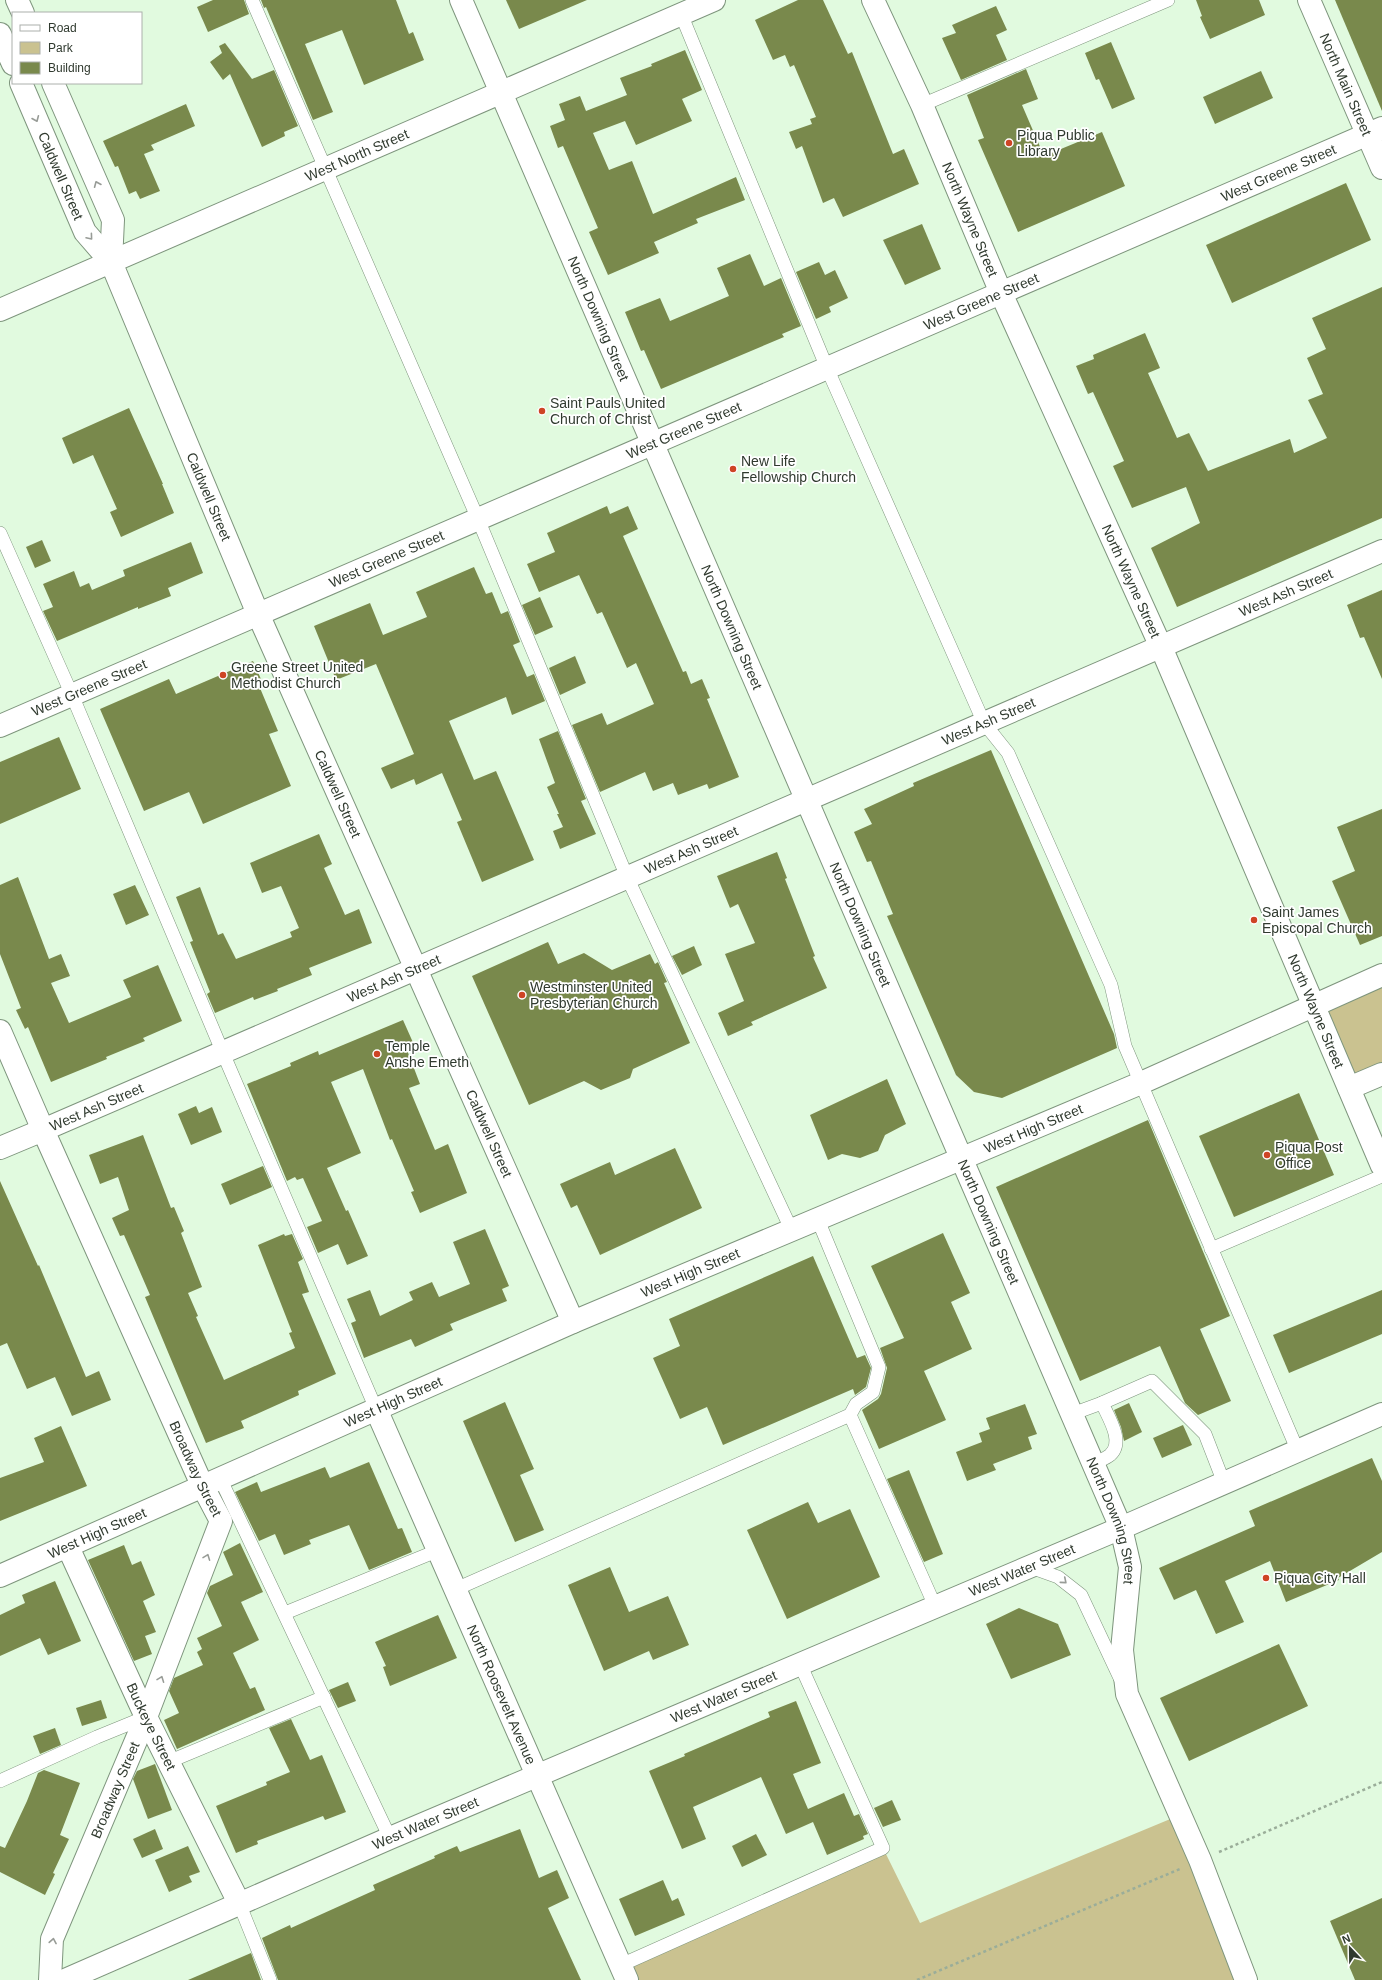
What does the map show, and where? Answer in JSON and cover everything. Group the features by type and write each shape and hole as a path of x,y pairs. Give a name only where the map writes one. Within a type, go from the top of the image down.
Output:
{"street":[{"path":"17,0 23,12"},
{"name":"North Downing Street","path":"461,0 1121,1528 1130,1567 1122,1650 1127,1694 1200,1860 1246,1980"},
{"name":"West North Street","path":"0,310 714,0"},
{"name":"North Wayne Street","path":"873,0 922,105 1001,293 1161,647 1382,1166"},
{"name":"North Main Street","path":"1309,0 1375,131 1382,168"},
{"path":"0,34 12,62"},
{"name":"Caldwell Street","path":"21,84 85,232 111,262 258,614 417,968 573,1322"},
{"name":"Caldwell Street","path":"53,84 113,220 111,262"},
{"name":"West Greene Street","path":"0,726 1375,131"},
{"name":"West Ash Street","path":"0,1148 223,1053 1382,551"},
{"name":"West High Street","path":"0,1576 68,1547 211,1481 573,1322 1141,1083 1314,1004 1382,975"},
{"name":"Broadway Street","path":"0,1031 43,1130 211,1481 221,1521 146,1716 52,1939 50,1980"},
{"path":"1349,1088 1382,1074"},
{"name":"North Roosevelt Avenue","path":"376,1409 624,1973"},
{"name":"West Water Street","path":"65,1980 238,1903 1028,1566 1121,1528 1382,1414"},
{"name":"Buckeye Street","path":"68,1547 146,1716 238,1903"}],"lane":[{"path":"252,0 478,519 627,877 792,1231"},
{"path":"922,105 1168,0"},
{"path":"681,14 827,368 984,723 1008,753 1111,986 1125,1046 1297,1450"},
{"path":"0,533 72,695 223,1053 376,1409"},
{"path":"1211,1249 1382,1176"},
{"path":"456,1589 850,1415 856,1404 872,1392 879,1367 818,1220"},
{"path":"1072,1414 1102,1403 1152,1381 1204,1434 1224,1483"},
{"path":"1093,1464 1110,1455 1116,1447 1117,1440 1102,1403"},
{"path":"850,1415 934,1606"},
{"path":"211,1481 285,1613 390,1838"},
{"path":"285,1613 439,1550"},
{"path":"1028,1566 1058,1577 1081,1595 1127,1694"},
{"path":"624,1973 883,1848 800,1664"},
{"path":"168,1762 324,1697"},
{"path":"0,1781 146,1716"},
{"path":"238,1903 270,1980"}],"path":[{"path":"917,1980 1382,1782"}],"green space":[{"path":"1382,975 1382,1074 1349,1088 1314,1004"},
{"path":"1180,1815 1246,1980 627,1980 621,1965 883,1848 920,1923"}],"building":[{"path":"213,0 244,0 249,14 208,32 197,7"},
{"path":"261,0 396,0 409,34 413,32 424,60 364,85 342,30 305,44 333,112 313,120 266,7 264,8"},
{"path":"506,0 587,0 519,29"},
{"path":"798,0 823,0 848,54 852,52 893,154 904,149 919,184 843,217 834,198 823,203 802,146 796,149 789,132 812,124 810,119 816,117 794,65 790,67 785,55 773,60 755,20"},
{"path":"1196,0 1259,0 1265,15 1210,39 1200,17 1202,16"},
{"path":"1335,0 1382,0 1382,111"},
{"path":"996,6 1007,30 996,35 1007,60 961,80 942,38 956,33 952,25"},
{"path":"1111,42 1135,99 1112,109 1099,79 1096,80 1085,53"},
{"path":"225,43 252,79 274,70 298,126 284,132 285,136 262,147 230,74 223,80 210,62 222,53 219,46"},
{"path":"685,50 702,90 682,99 692,121 636,145 625,121 593,133 609,170 632,161 653,214 736,177 745,200 696,219 698,223 654,242 659,253 608,275 589,232 598,228 563,146 558,148 550,126 565,120 559,104 580,96 586,111 627,95 620,78 652,66 651,64"},
{"path":"1026,69 1038,99 1022,105 1044,156 1102,132 1125,186 1018,232 978,140 984,138 967,95"},
{"path":"1261,71 1273,98 1215,124 1203,97"},
{"path":"186,104 195,126 151,145 154,150 144,154 160,191 140,199 136,191 129,194 118,166 115,167 103,141"},
{"path":"1346,183 1371,240 1232,303 1206,245"},
{"path":"922,224 941,269 905,285 883,240"},
{"path":"750,254 764,286 781,278 801,326 782,334 784,337 661,389 644,350 641,351 625,312 660,298 670,321 729,296 717,268"},
{"path":"819,262 825,275 835,270 848,298 829,307 831,312 816,319 796,272"},
{"path":"1382,287 1382,518 1177,607 1151,548 1200,523 1186,487 1132,508 1113,466 1124,461 1093,392 1088,394 1076,366 1094,359 1093,355 1145,333 1160,368 1148,373 1177,438 1189,433 1208,471 1290,439 1294,453 1327,438 1308,400 1323,394 1307,358 1326,349 1312,318"},
{"path":"129,408 163,484 174,513 121,537 110,512 117,509 93,455 73,464 62,438"},
{"path":"607,506 610,514 628,506 638,529 623,536 683,672 686,671 691,684 702,679 710,698 707,699 739,777 709,789 707,784 678,795 673,783 653,791 645,772 600,792 572,725 602,713 607,725 654,704 636,663 627,668 602,612 597,614 579,575 539,592 527,564 555,552 547,533"},
{"path":"42,540 51,561 35,568 26,547"},
{"path":"191,542 203,573 168,588 171,596 138,609 138,607 57,641 43,611 53,607 43,584 74,571 80,587 89,583 92,590 125,576 123,570"},
{"path":"474,567 486,594 492,592 501,614 508,611 520,642 513,645 527,677 534,674 545,701 512,715 506,697 449,721 474,780 496,771 534,860 482,882 457,822 462,820 442,773 416,785 414,779 391,789 381,768 414,754 376,664 336,680 314,626 370,603 383,635 427,617 416,592"},
{"path":"1382,590 1382,679 1364,637 1360,638 1347,605"},
{"path":"540,597 553,627 535,635 522,605"},
{"path":"575,656 586,683 560,695 549,668"},
{"path":"253,661 264,686 260,688 278,731 269,734 291,786 203,824 189,792 144,811 100,709 169,679 176,694"},
{"path":"558,731 586,799 581,801 596,834 560,849 553,831 563,827 547,787 555,783 539,739"},
{"path":"59,737 81,789 0,824 0,762"},
{"path":"991,750 1114,1034 1117,1048 1002,1098 974,1092 956,1075 887,916 893,914 871,861 867,862 854,832 872,824 864,809 914,786 913,783"},
{"path":"1382,809 1382,936 1360,945 1332,881 1355,871 1337,827"},
{"path":"319,834 332,864 324,868 345,915 359,909 372,943 309,968 312,975 277,989 278,991 254,1000 253,997 215,1013 207,994 210,992 190,942 193,941 176,897 200,887 218,935 223,933 236,959 292,937 290,932 299,928 281,886 262,893 250,863"},
{"path":"777,852 787,878 785,879 815,956 813,957 827,988 751,1022 753,1025 728,1036 718,1013 744,1001 725,954 755,943 738,904 730,908 717,876"},
{"path":"18,877 49,959 61,954 70,976 51,983 69,1023 131,997 123,980 158,965 182,1021 143,1038 145,1041 106,1057 107,1059 51,1082 28,1027 25,1029 16,1010 21,1008 0,954 0,885"},
{"path":"135,885 149,915 126,925 113,894"},
{"path":"548,942 558,964 584,953 612,970 650,954 655,964 658,962 667,982 664,983 690,1043 633,1069 630,1078 601,1090 584,1081 529,1105 472,976"},
{"path":"694,946 702,965 682,975 672,956"},
{"path":"403,1020 415,1047 407,1050 420,1084 409,1088 435,1150 448,1144 467,1193 420,1213 411,1192 414,1191 392,1139 390,1140 363,1069 331,1082 361,1153 327,1168 346,1211 348,1210 368,1256 347,1265 338,1244 318,1253 307,1227 322,1221 303,1178 297,1180 295,1177 287,1181 247,1084 291,1066 290,1063 318,1051 319,1055"},
{"path":"887,1079 906,1124 885,1135 878,1151 860,1158 842,1154 828,1160 810,1115"},
{"name":"Piqua Post Office","path":"1299,1093 1334,1175 1234,1217 1199,1136"},
{"path":"196,1106 199,1113 212,1107 222,1132 191,1145 178,1114"},
{"path":"1148,1120 1230,1316 1200,1329 1231,1401 1198,1415 1185,1403 1160,1346 1080,1381 996,1187"},
{"path":"143,1135 171,1208 174,1207 184,1231 181,1233 202,1287 188,1293 198,1316 196,1317 224,1380 295,1348 289,1333 292,1332 258,1245 284,1234 285,1236 292,1234 303,1259 298,1262 309,1292 302,1294 336,1374 298,1391 299,1395 241,1421 244,1428 206,1443 145,1297 150,1295 124,1235 120,1236 112,1218 129,1210 118,1177 100,1184 89,1155"},
{"path":"675,1148 702,1208 600,1255 577,1205 571,1208 560,1184 610,1162 615,1175"},
{"path":"263,1166 272,1187 230,1205 221,1184"},
{"path":"0,1181 38,1266 39,1265 86,1377 99,1371 111,1400 72,1416 55,1377 27,1389 7,1343 0,1346"},
{"path":"485,1229 509,1286 502,1289 507,1301 450,1324 453,1330 415,1347 411,1339 364,1358 351,1323 356,1321 347,1299 370,1290 380,1316 413,1300 409,1292 432,1282 439,1297 470,1284 453,1242"},
{"path":"943,1233 970,1293 951,1302 972,1349 924,1371 946,1420 879,1449 862,1410 878,1399 881,1394 887,1368 880,1348 904,1338 871,1266"},
{"path":"813,1256 857,1358 865,1355 871,1368 866,1387 855,1395 853,1389 723,1445 707,1407 680,1419 653,1358 680,1346 669,1319"},
{"path":"1382,1290 1382,1334 1289,1373 1273,1335"},
{"path":"505,1402 534,1469 520,1475 544,1530 515,1542 463,1421"},
{"path":"1129,1403 1142,1432 1124,1441 1121,1427 1114,1410"},
{"path":"1025,1404 1037,1434 1028,1437 1032,1449 993,1464 996,1470 967,1481 956,1452 982,1442 979,1433 990,1429 986,1418"},
{"path":"1183,1425 1192,1445 1162,1458 1153,1438"},
{"path":"61,1426 87,1486 0,1521 0,1478 44,1462 34,1438"},
{"path":"1372,1458 1382,1481 1382,1552 1338,1578 1339,1580 1286,1602 1270,1561 1225,1581 1244,1622 1216,1634 1196,1590 1174,1600 1159,1568 1255,1526 1249,1511"},
{"path":"369,1462 398,1529 402,1528 412,1552 369,1570 349,1525 309,1540 311,1544 284,1555 275,1534 259,1541 235,1492 257,1482 261,1492 325,1467 330,1478"},
{"path":"909,1470 943,1554 924,1562 887,1479"},
{"path":"808,1502 818,1523 850,1509 880,1577 787,1619 747,1530"},
{"path":"240,1543 263,1592 241,1602 259,1640 233,1653 250,1689 255,1687 265,1710 177,1749 164,1720 179,1713 169,1691 174,1678 203,1665 197,1652 202,1649 197,1638 222,1626 207,1593 210,1586 233,1575 223,1552"},
{"path":"124,1545 132,1565 141,1561 155,1595 143,1601 156,1632 145,1636 152,1654 134,1661 88,1560"},
{"path":"610,1567 629,1612 668,1596 689,1645 653,1660 649,1651 604,1671 568,1585"},
{"path":"55,1581 81,1641 48,1655 40,1638 0,1656 0,1615 25,1603 22,1595"},
{"path":"1019,1608 1058,1624 1071,1655 1011,1679 986,1624"},
{"path":"438,1615 457,1658 390,1686 383,1667 386,1666 375,1642"},
{"path":"1279,1644 1308,1706 1189,1761 1160,1698"},
{"path":"348,1682 356,1701 338,1708 329,1690"},
{"path":"101,1700 107,1718 82,1726 76,1708"},
{"path":"796,1701 821,1763 793,1774 808,1809 844,1793 854,1816 859,1814 868,1834 863,1836 864,1839 827,1855 813,1822 786,1834 761,1777 693,1807 706,1839 682,1849 649,1771 685,1756 684,1754 770,1717 768,1712"},
{"path":"291,1719 310,1760 322,1755 346,1812 325,1820 323,1816 257,1841 258,1844 236,1853 216,1806 267,1785 266,1782 290,1772 269,1728"},
{"path":"55,1728 61,1745 40,1754 33,1736"},
{"path":"155,1764 172,1810 148,1819 133,1779 137,1771"},
{"path":"44,1770 80,1783 60,1835 69,1839 53,1873 55,1874 45,1895 0,1872 0,1846 5,1848 27,1801 38,1773"},
{"path":"892,1800 901,1820 883,1827 874,1808"},
{"path":"155,1829 163,1849 142,1858 133,1839"},
{"path":"520,1829 539,1878 557,1870 569,1898 548,1908 581,1980 278,1980 262,1938 290,1925 291,1928 375,1890 373,1885 435,1858 434,1856 457,1846 460,1852"},
{"path":"756,1834 767,1855 742,1867 732,1846"},
{"path":"188,1846 200,1872 189,1876 192,1882 169,1892 155,1860"},
{"path":"663,1880 672,1901 678,1898 685,1915 635,1936 619,1899"},
{"path":"1382,1898 1382,1980 1355,1980 1330,1921"},
{"path":"251,1953 261,1980 188,1980"}],"place":[{"name":"Piqua Public Library","path":"1009,143"},
{"name":"Saint Pauls United Church of Christ","path":"542,411"},
{"name":"New Life Fellowship Church","path":"733,469"},
{"name":"Greene Street United Methodist Church","path":"223,675"},
{"name":"Saint James Episcopal Church","path":"1254,920"},
{"name":"Westminster United Presbyterian Church","path":"522,995"},
{"name":"Temple Anshe Emeth","path":"377,1054"},
{"name":"Piqua Post Office","path":"1267,1155"},
{"name":"Piqua City Hall","path":"1266,1578"}]}
